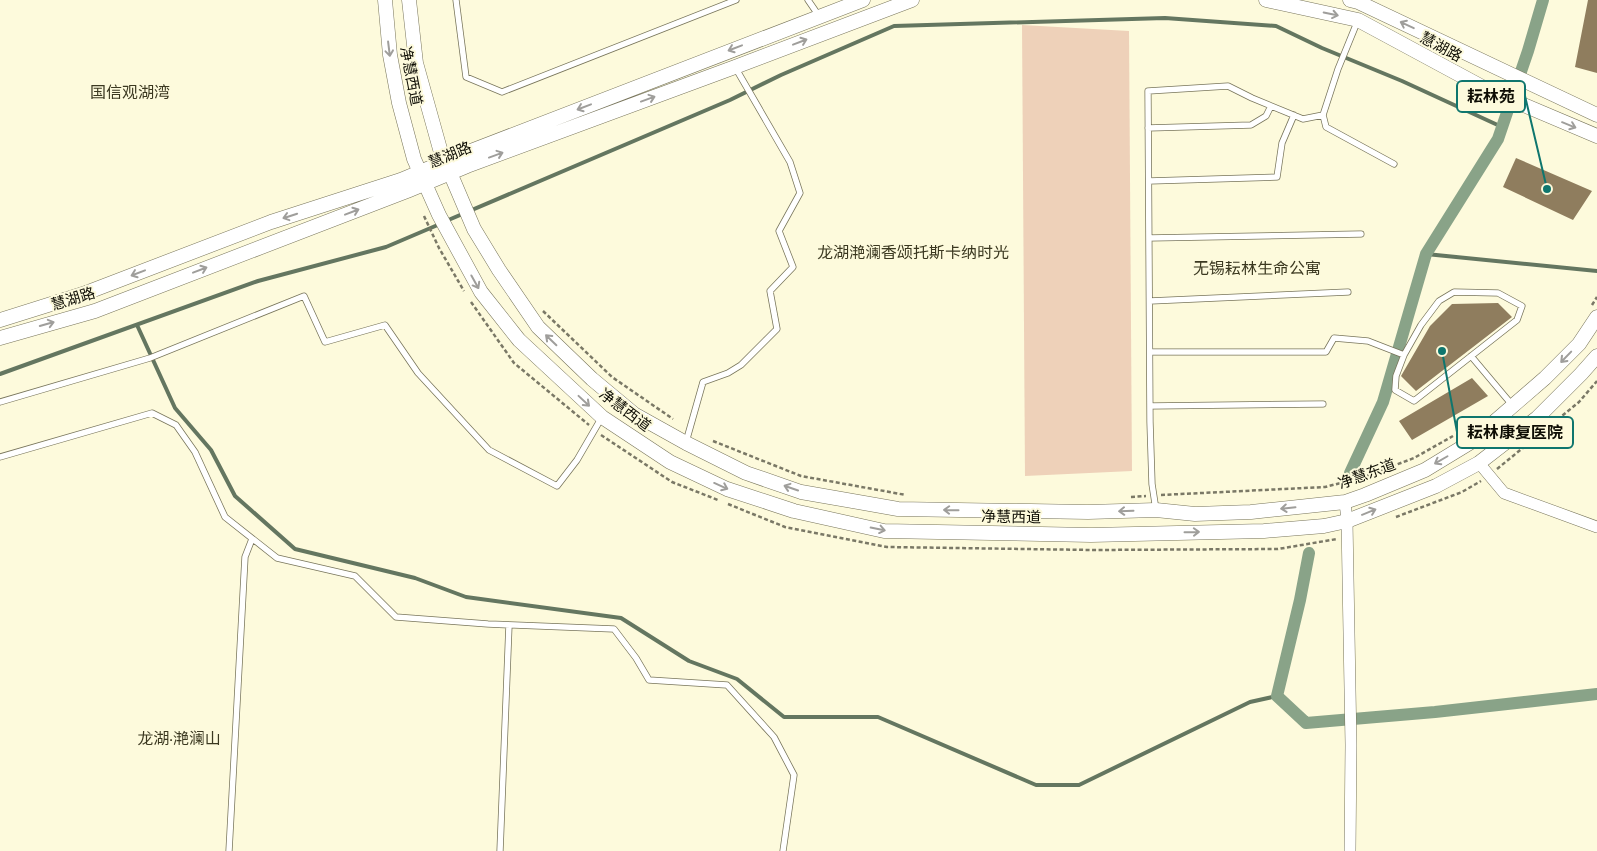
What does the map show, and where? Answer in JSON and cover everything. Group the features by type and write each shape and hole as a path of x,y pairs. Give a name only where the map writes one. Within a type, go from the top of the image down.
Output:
{"street":[{"name":"净慧西道","path":"385,0 386,25 392,64 414,159 451,239 481,292 519,340 602,417 670,462 727,489 794,511 884,530 1091,535 1264,531 1324,526 1347,521"},
{"name":"净慧西道","path":"409,0 416,63 440,149 474,229 538,327 592,379 634,414 688,437 746,473 801,492 898,510 1088,512"},
{"name":"慧湖路","path":"0,338 95,311 862,0"},
{"name":"慧湖路","path":"448,167 735,67 912,0"},
{"name":"慧湖路","path":"1266,0 1358,20 1486,89 1597,136"},
{"name":"慧湖路","path":"1350,0 1358,2 1597,115"},
{"name":"慧湖路","path":"0,320 84,294 270,222 401,180 422,178"},
{"name":"净慧东道","path":"1088,512 1156,510 1196,514 1241,512 1345,502 1365,495 1425,470 1471,442 1545,378 1579,344 1596,318"},
{"path":"1347,521 1436,486 1479,463 1537,418 1597,356"},
{"path":"1479,463 1504,493 1597,527"},
{"path":"1345,502 1347,521 1351,744 1350,851"}],"lane":[{"path":"456,0 466,77 502,92 736,0"},
{"path":"808,0 819,16"},
{"path":"1358,20 1340,64 1323,115 1326,127 1394,164"},
{"path":"688,437 703,382 728,373 741,365 777,329 770,291 793,267 779,231 800,193 790,162 735,67"},
{"path":"1156,510 1150,406 1148,91 1228,86 1303,119 1323,115"},
{"path":"1148,128 1251,125 1266,116 1271,106"},
{"path":"1149,182 1278,177 1282,143 1294,116"},
{"path":"1149,238 1361,234"},
{"path":"1150,300 1348,292"},
{"path":"1454,292 1498,293 1522,306 1516,320 1414,401 1395,390 1396,376 1402,355 1439,301 1454,292"},
{"path":"0,402 150,358 304,296 326,342 384,325 418,373 489,450 557,486 577,460 602,417"},
{"path":"1150,352 1326,352 1334,338 1368,341 1402,355"},
{"path":"1471,356 1513,406"},
{"path":"1150,406 1323,404"},
{"path":"0,457 152,413 176,425 194,452 225,517 276,558 355,576 396,617 509,625 614,629 636,658 649,680 727,685 774,738 794,775 783,851"},
{"path":"229,851 246,557 252,539"},
{"path":"500,851 509,625"}],"path":[{"path":"425,220 438,248"},
{"name":"净慧西道","path":"540,308 612,377 688,437 800,476 908,496"},
{"name":"净慧东道","path":"1127,497 1325,487 1364,477 1414,458 1455,435"}],"shaded area":[{"path":"1022,25 1129,31 1132,471 1025,476"}],"building":[{"path":"1588,0 1597,0 1597,73 1575,67"},
{"path":"1516,158 1592,191 1573,220 1503,187"},
{"path":"1498,303 1512,317 1416,391 1401,376 1430,326 1452,304"},
{"path":"1472,378 1488,396 1412,440 1399,421"}],"waterway":[{"path":"1350,473 1383,402 1426,254 1498,139 1543,0"},
{"path":"446,221 730,100 781,75 894,26 1165,18 1276,26 1502,127"},
{"path":"0,374 258,281 386,247 440,224"},
{"path":"1426,254 1597,271"},
{"path":"137,325 175,408 211,450 235,496 295,549 415,578 466,597 621,618 689,661 737,679 784,717 878,717 1036,785 1079,785 1250,702 1277,696"},
{"path":"1309,553 1277,696 1306,723 1435,712 1597,694"}],"place":[{"name":"耘林苑","path":"1547,189"},
{"name":"耘林康复医院","path":"1442,351"}],"district":[{"name":"国信观湖湾","path":"130,93"},
{"name":"龙湖滟澜香颂托斯卡纳时光","path":"913,253"},
{"name":"无锡耘林生命公寓","path":"1257,269"},
{"name":"龙湖·滟澜山","path":"179,739"}]}
